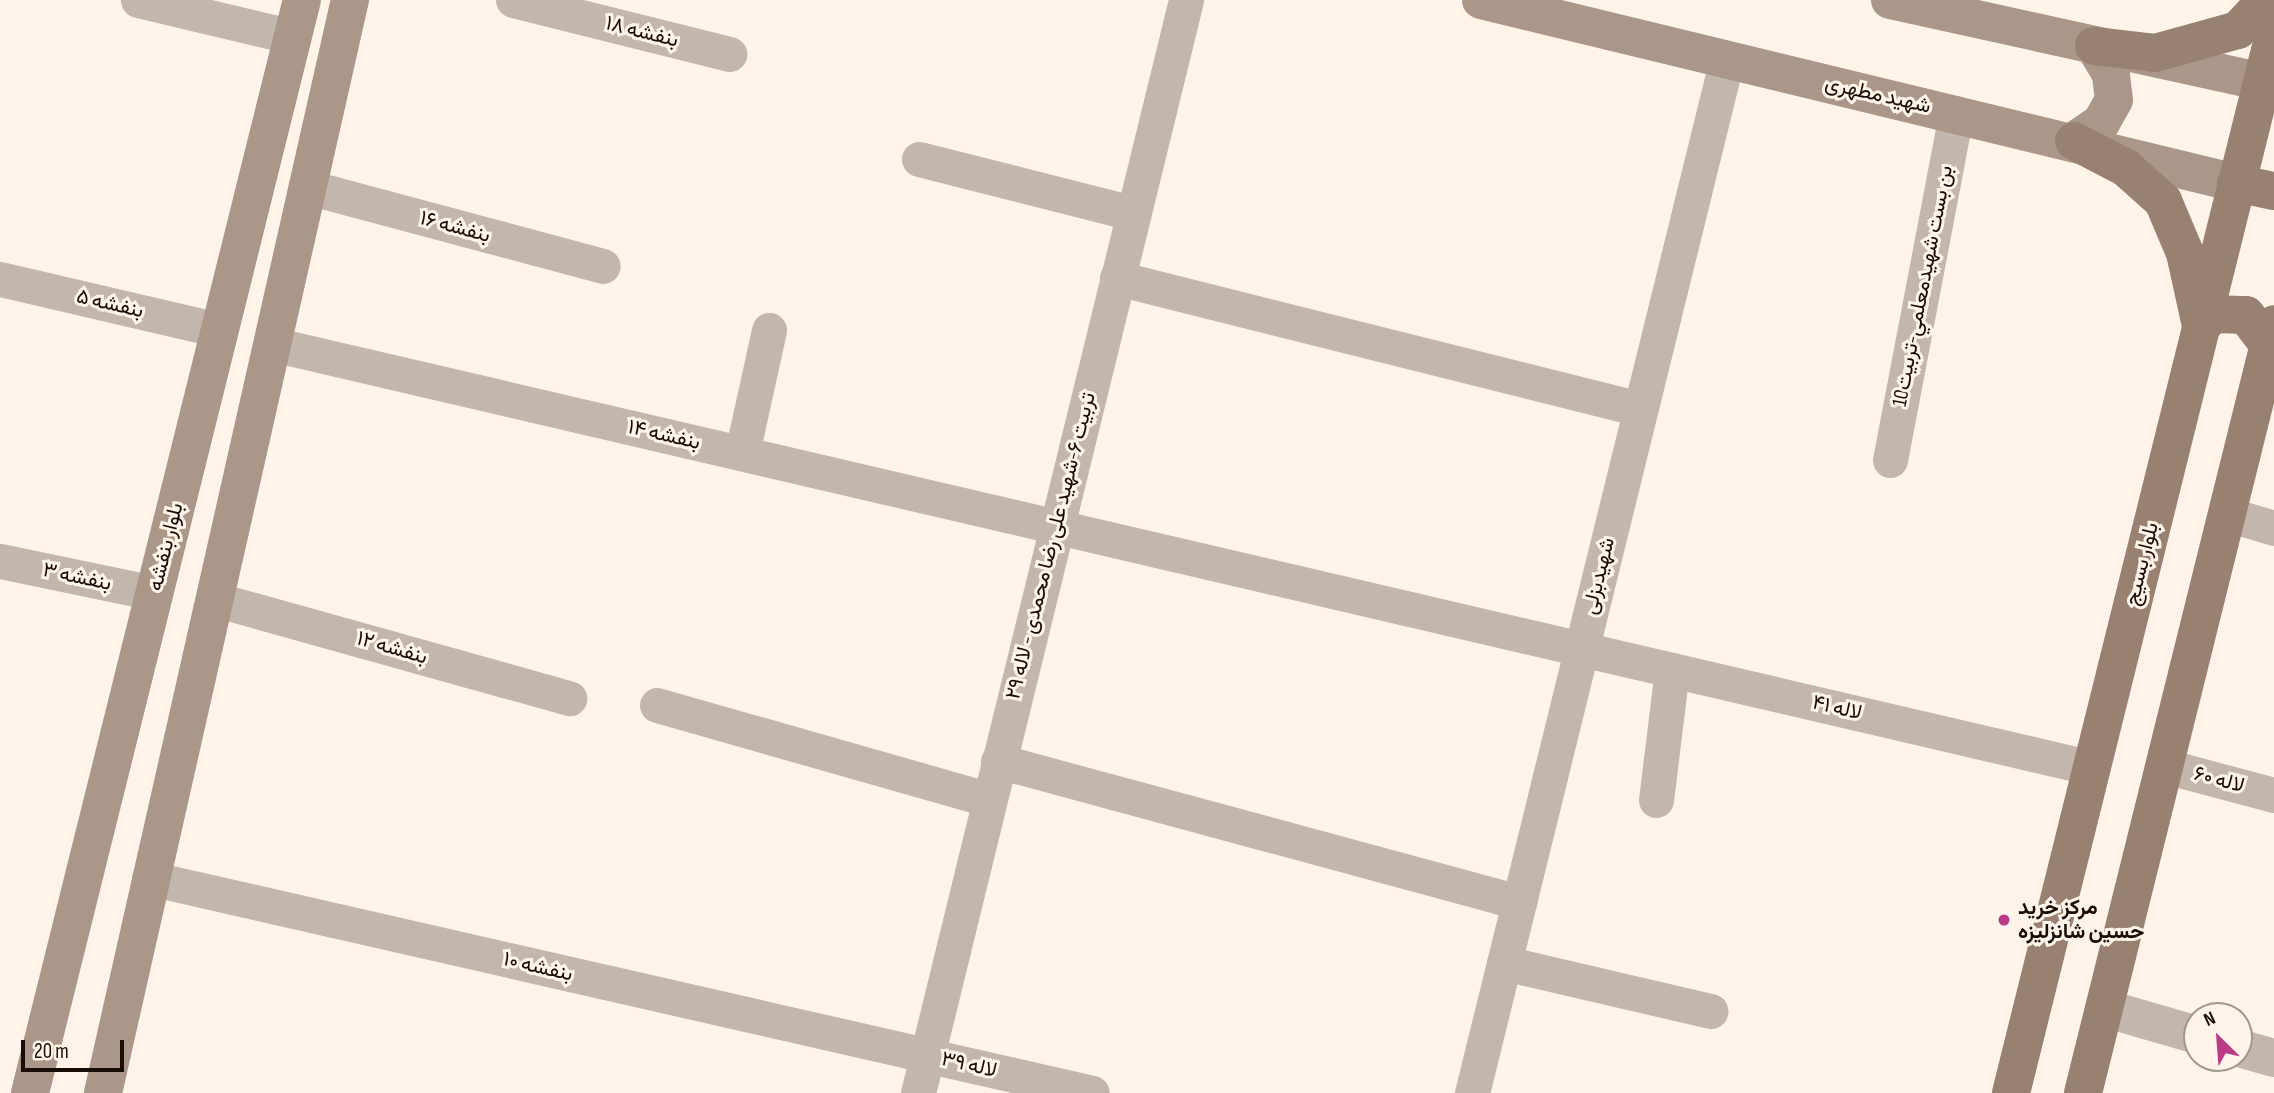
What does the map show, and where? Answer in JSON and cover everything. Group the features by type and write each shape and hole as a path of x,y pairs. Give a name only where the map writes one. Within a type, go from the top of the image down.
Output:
{"main road":[{"name":"بلوار بنفشه","path":"30,1093 302,0"},
{"path":"103,1093 149,878 350,0"},
{"name":"شهید مطهری","path":"1481,0 2274,191"},
{"path":"1890,0 1963,8 2094,46 2268,84"},
{"path":"2094,46 2155,53 2238,30 2266,0"},
{"name":"بلوار بسیج","path":"2011,1093 2236,183 2268,84 2274,34"},
{"path":"2094,46 2111,74 2114,100 2101,123 2074,141 2126,168 2163,201 2185,253 2202,326"},
{"path":"2083,1093 2272,334 2246,315 2214,314 2202,326"}],"street":[{"path":"138,0 293,37"},
{"name":"بنفشه ۱۸","path":"513,0 729,54"},
{"name":"تربیت ۶-شهید علی رضا محمدی - لاله ۲۹","path":"918,1093 1186,0"},
{"name":"شهیدبزلی","path":"1472,1093 1727,59"},
{"name":"بن بست شهيدمعلمي-تربيت10","path":"1890,460 1956,113"},
{"path":"919,159 1133,213"},
{"name":"بنفشه ۱۶","path":"308,187 603,266"},
{"path":"1117,278 1640,409"},
{"name":"بنفشه ۵","path":"0,279 220,330"},
{"path":"742,453 769,330"},
{"name":"بنفشه ۱۴","path":"272,344 1582,649"},
{"path":"2227,514 2274,528"},
{"name":"بنفشه ۳","path":"0,561 155,593"},
{"name":"بنفشه ۱۲","path":"214,598 569,698"},
{"name":"لاله ۴۱","path":"1582,649 2092,768"},
{"path":"1656,800 1672,670"},
{"path":"657,705 988,799"},
{"path":"998,761 1519,902"},
{"name":"لاله ۶۰","path":"2165,766 2274,795"},
{"name":"بنفشه ۱۰","path":"149,878 927,1055"},
{"path":"1504,963 1711,1011"},
{"path":"2104,1007 2183,1031"},
{"path":"2253,1052 2274,1058"},
{"name":"لاله ۳۹","path":"927,1055 1092,1093"}],"place":[{"name":"مرکز خرید حسین شانزلیزه","path":"2004,920"}]}
